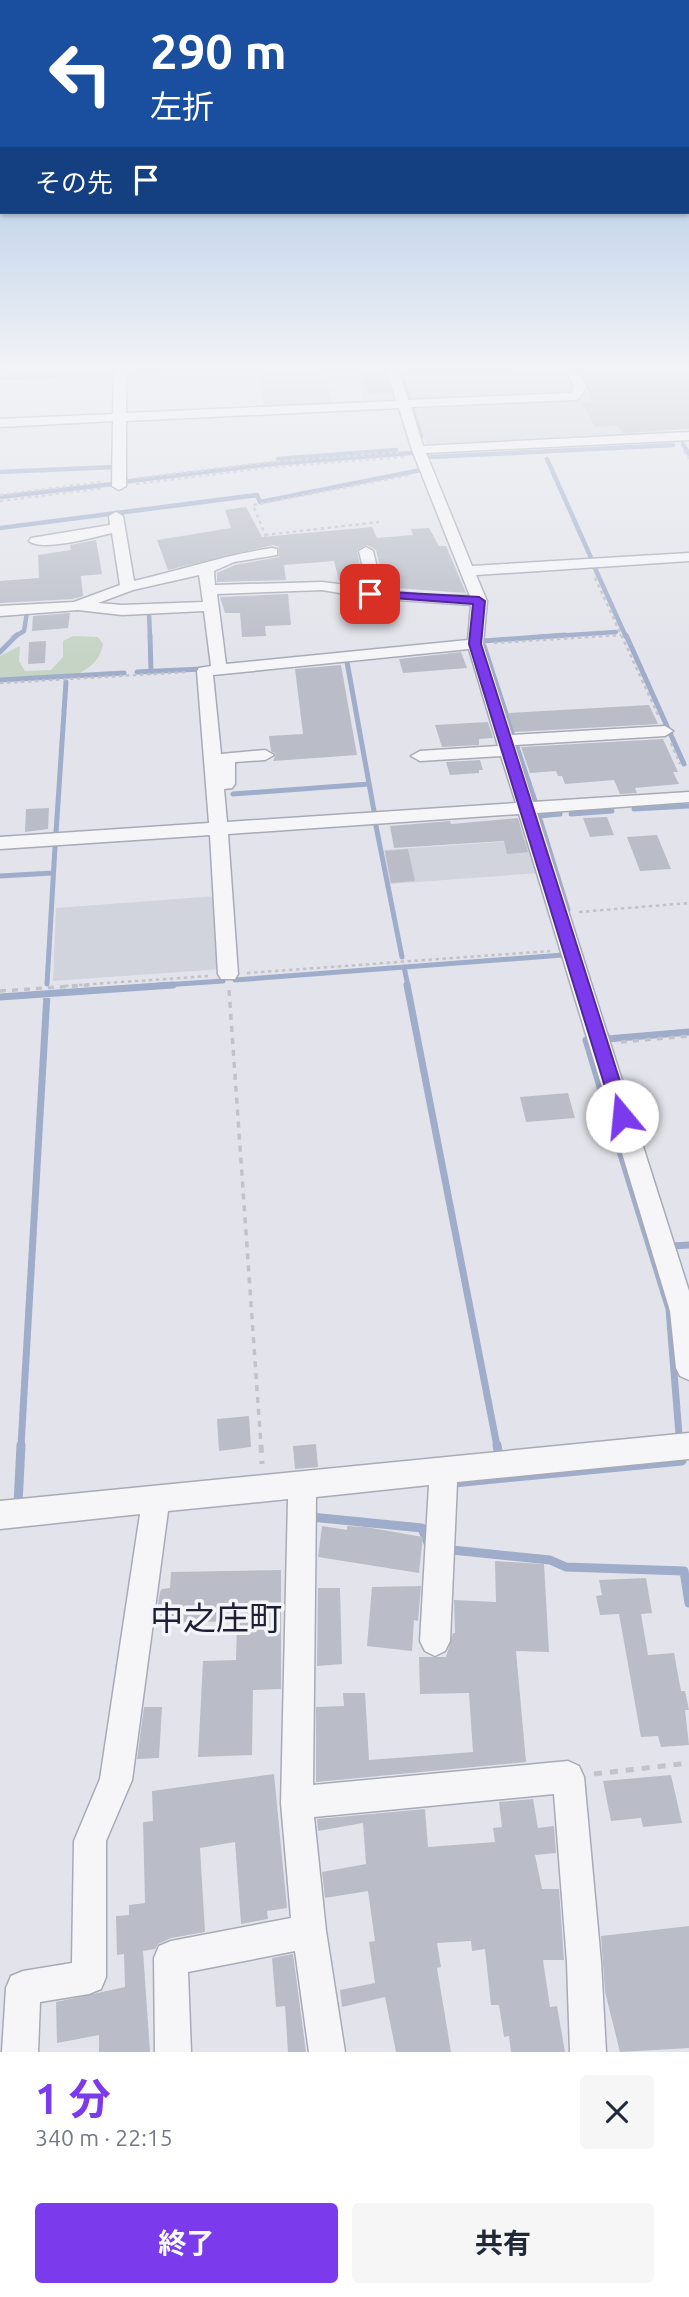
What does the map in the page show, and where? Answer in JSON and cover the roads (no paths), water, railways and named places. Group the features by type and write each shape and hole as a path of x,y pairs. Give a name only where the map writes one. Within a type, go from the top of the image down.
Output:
{"street":[{"path":"119,467 119,483"},
{"path":"424,467 479,601 475,644 599,1044 686,1311 689,1368"},
{"path":"36,541 74,537 117,521 128,587"},
{"path":"366,551 372,576 370,594"},
{"path":"76,606 89,593 206,569 231,558 272,552"},
{"path":"467,571 689,557"},
{"path":"322,568 322,586"},
{"path":"206,569 211,598 212,670 223,828 228,974"},
{"path":"0,611 76,606 122,610 322,586 370,594 479,601"},
{"path":"212,670 475,644"},
{"path":"420,757 506,745 665,731"},
{"path":"223,828 226,758 265,755"},
{"path":"0,843 689,797"},
{"path":"0,1515 689,1446"},
{"path":"435,1641 444,1470"},
{"path":"302,1483 297,1803 309,1930 327,2052"},
{"path":"20,2052 23,1988 89,1977 90,1842 116,1780 156,1499"},
{"path":"297,1803 568,1777 584,1962 587,2052"},
{"path":"173,2052 171,1958 309,1930"}],"waterway":[{"path":"0,472 114,467"},
{"path":"122,482 248,467"},
{"path":"550,467 592,560"},
{"path":"0,528 257,495 260,502 421,470"},
{"path":"0,497 113,484"},
{"path":"594,566 626,637"},
{"path":"16,636 24,631 27,612"},
{"path":"149,613 150,637"},
{"path":"539,637 616,632"},
{"path":"150,635 151,671"},
{"path":"483,641 565,635"},
{"path":"626,635 684,764"},
{"path":"0,652 16,636"},
{"path":"484,646 512,732"},
{"path":"347,662 374,811"},
{"path":"151,671 202,669"},
{"path":"137,672 151,671"},
{"path":"0,680 124,673"},
{"path":"56,833 66,682"},
{"path":"516,744 535,801"},
{"path":"233,794 369,784"},
{"path":"634,809 689,806"},
{"path":"571,814 612,811"},
{"path":"560,814 539,816 568,910"},
{"path":"376,826 402,957"},
{"path":"47,984 55,847"},
{"path":"0,876 53,873"},
{"path":"404,967 563,955"},
{"path":"235,980 404,967"},
{"path":"404,967 408,986"},
{"path":"149,986 223,981"},
{"path":"0,997 173,985"},
{"path":"407,985 497,1446"},
{"path":"21,1446 47,994"},
{"path":"606,1035 607,1039 689,1032"},
{"path":"586,1040 604,1100"},
{"path":"609,1116 669,1309 679,1435"},
{"path":"672,1246 689,1245"},
{"path":"18,1504 21,1445"},
{"path":"497,1445 499,1456"},
{"path":"454,1483 682,1461"},
{"path":"311,1517 422,1528 428,1543"},
{"path":"452,1550 550,1560 566,1567 684,1571 689,1603"}],"district":[{"name":"中之庄町","path":"216,1617"}]}
